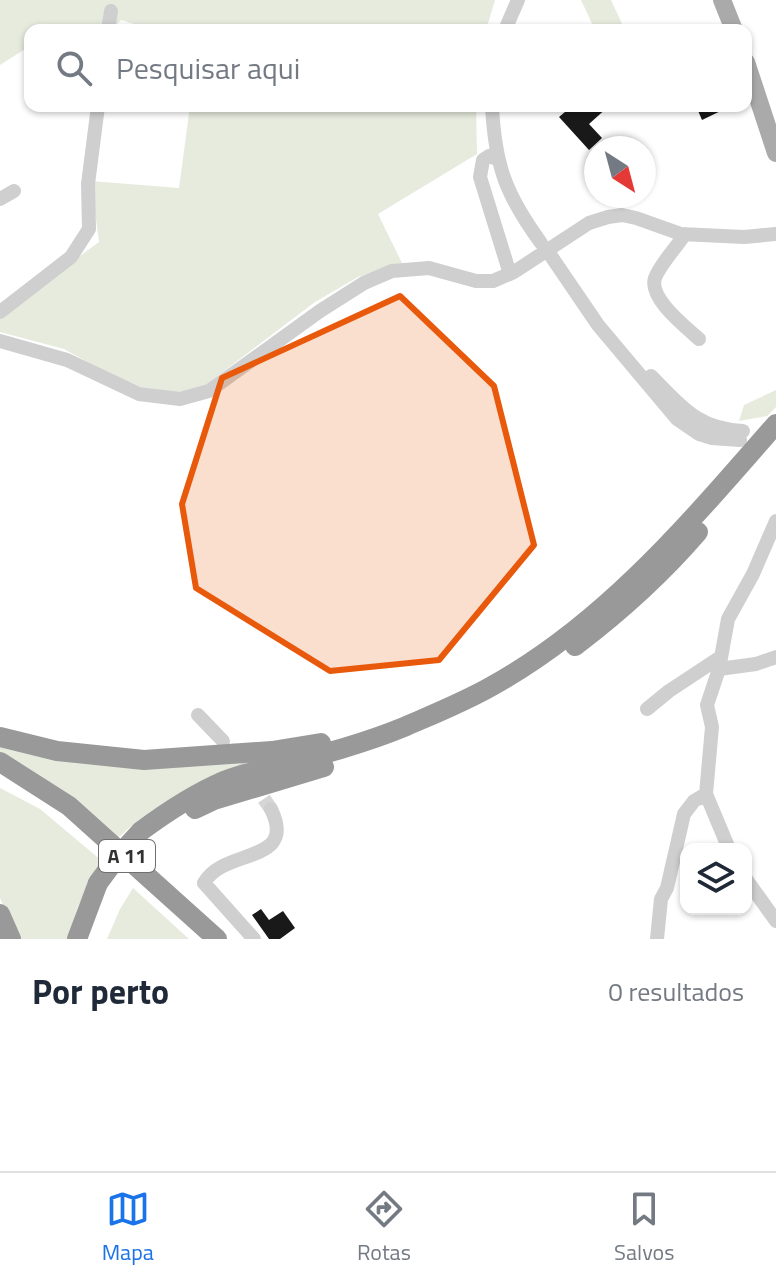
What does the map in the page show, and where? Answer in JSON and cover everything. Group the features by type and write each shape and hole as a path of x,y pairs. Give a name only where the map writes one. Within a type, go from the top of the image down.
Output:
{"highway":[{"path":"77,939 118,856 184,800 227,780 346,748 455,705 493,686 552,648 610,601 665,549 776,424"},
{"path":"146,835 214,800 395,743 442,725 526,681 613,618 675,559 776,441"},
{"path":"0,737 57,751 144,760 272,751 341,739 433,707 455,705"},
{"name":"A 11","path":"0,762 69,806 217,939"},
{"path":"0,775 76,827 142,883 200,939"},
{"path":"91,939 103,887"},
{"path":"0,914 11,939"}],"main road":[{"path":"722,0 732,24"},
{"path":"752,80 776,153"}],"street":[{"path":"508,24 518,0"},
{"path":"109,24 111,11"},
{"path":"0,312 71,257 89,229 88,184 97,112"},
{"path":"493,112 502,179 520,215 541,243"},
{"path":"497,159 489,156 483,160 480,177 510,274"},
{"path":"0,199 14,191"},
{"path":"0,341 67,360 139,394 167,399 192,397 209,391 364,283 392,271 437,268 476,281 493,281 510,274 589,223 622,215 685,234 744,237 776,234"},
{"path":"685,234 657,276 654,289 660,301 699,339"},
{"path":"551,256 605,325 686,412 713,427 741,435 712,438 677,419 598,325 551,256"},
{"path":"726,843 706,794 712,727 707,705 726,640 728,619 753,574 776,521"},
{"path":"647,709 669,691 719,664 756,664 776,657"},
{"path":"198,715 223,741"},
{"path":"657,939 661,899 667,888 684,814 694,801 706,794"},
{"path":"254,939 204,883 221,865 264,850 272,843 277,835 271,809"},
{"path":"752,887 776,921"}],"highlighted area":[{"path":"400,296 494,386 534,545 439,660 330,671 196,588 182,504 222,378"}],"shaded area":[{"path":"0,0 495,0 488,24 134,24 121,20 117,24 24,24 24,50 0,65"},
{"path":"581,0 611,0 622,24 592,24"},
{"path":"189,112 476,112 477,154 378,214 402,263 358,277 315,302 199,390 177,392 141,387 64,349 0,332 0,315 99,242 91,181 179,188"},
{"path":"776,390 776,407 767,416 739,421 744,405"},
{"path":"0,744 272,758 172,798 118,838 0,753"},
{"path":"0,788 40,809 102,861 78,906 68,939 18,939 0,898"},
{"path":"133,888 189,939 107,939"}],"building":[{"path":"565,112 602,112 589,124 600,136 584,136 584,144 559,117"},
{"path":"699,112 719,112 702,120"},
{"path":"261,909 269,920 283,911 295,928 280,939 269,939 252,915"}],"tunnel":[{"path":"228,747 271,809"}]}
